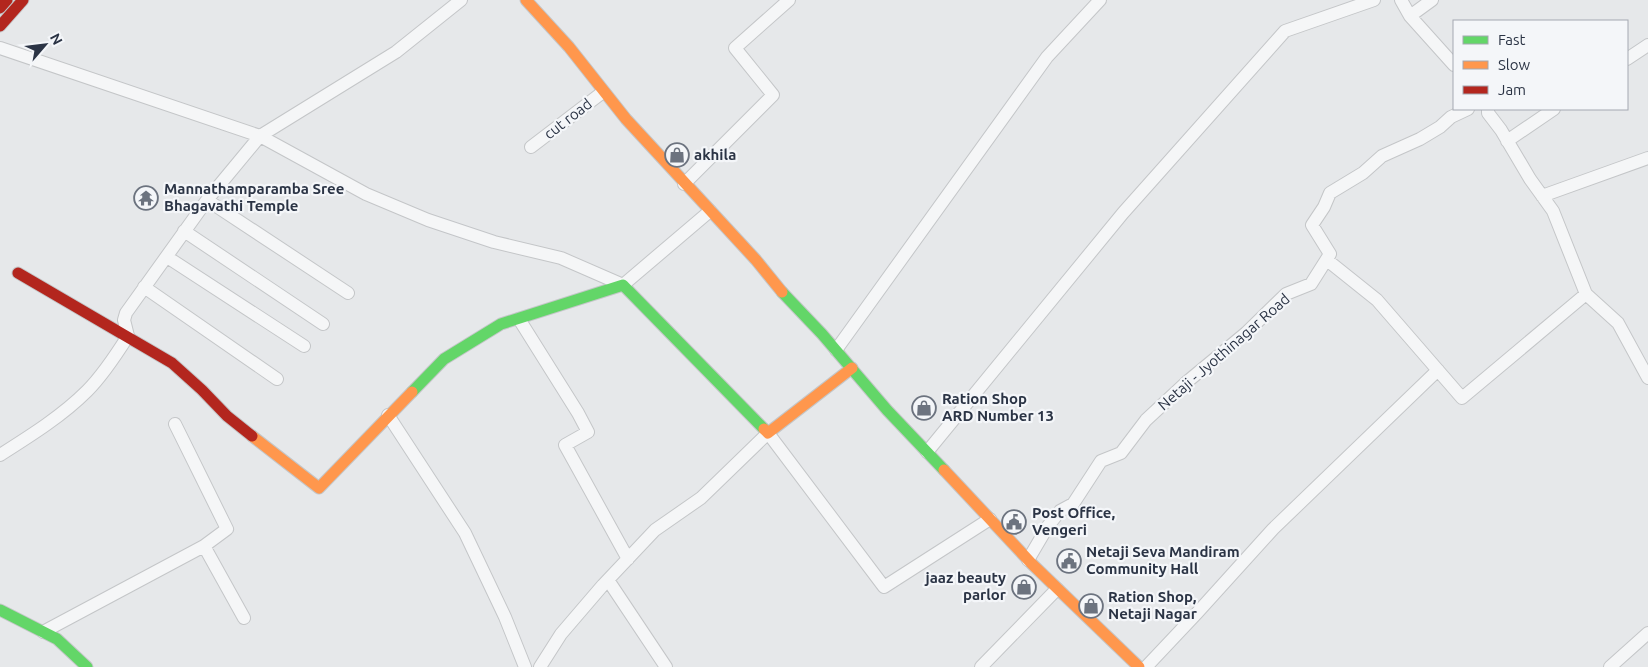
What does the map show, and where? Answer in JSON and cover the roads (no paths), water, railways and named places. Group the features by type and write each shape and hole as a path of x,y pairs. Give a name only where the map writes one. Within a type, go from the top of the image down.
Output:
{"main road":[{"path":"0,8 7,0"},
{"path":"0,26 22,0"},
{"path":"526,0 569,47 604,92 684,184 836,350 887,410 1028,560 1130,664"},
{"path":"18,273 172,362 227,416 319,488 444,359 501,324 623,285 768,432 852,368"},
{"path":"0,610 57,639 87,667"}],"street":[{"path":"0,455 57,416 87,391 111,362 128,336 124,320 126,313 207,200 260,136 396,52 461,0"},
{"path":"684,184 773,95 735,48 789,0"},
{"path":"836,350 1047,57 1100,0"},
{"path":"927,452 1123,214 1285,31 1374,0"},
{"path":"1401,0 1410,16 1453,64"},
{"path":"1410,16 1432,0"},
{"path":"1628,58 1648,45"},
{"path":"0,48 260,136 366,194 428,220 494,242 561,258 623,285 710,211"},
{"name":"cut road","path":"531,147 604,92"},
{"path":"1466,110 1451,117 1440,127 1420,139 1382,156 1363,173 1330,193 1324,207 1312,225 1330,254 1327,260 1377,300 1462,398 1586,294"},
{"path":"1488,110 1488,113 1553,211 1586,294 1618,323 1648,378"},
{"path":"1507,141 1553,110"},
{"path":"1542,196 1648,158"},
{"path":"207,200 348,293"},
{"path":"184,231 324,324"},
{"path":"167,257 304,346"},
{"name":"Netaji - Jyothinagar Road","path":"1028,560 1048,526 1060,511 1073,504 1102,461 1121,453 1146,420 1188,380 1246,333 1286,294 1311,284 1327,260"},
{"path":"144,287 277,379"},
{"path":"519,319 578,412 588,432 565,445 628,559"},
{"path":"1146,667 1273,529 1438,370"},
{"path":"388,416 465,534 505,617 525,667"},
{"path":"43,632 204,546 227,529 175,424"},
{"path":"540,667 561,634 655,530 701,498 768,432 884,587 990,518"},
{"path":"204,546 244,618"},
{"path":"608,580 666,667"},
{"path":"981,667 1057,589"},
{"path":"1610,667 1648,633"}],"place":[{"name":"akhila","path":"677,155"},
{"name":"Mannathamparamba Sree Bhagavathi Temple","path":"146,198"},
{"name":"Ration Shop ARD Number 13","path":"924,408"},
{"name":"Post Office, Vengeri","path":"1014,522"},
{"name":"Netaji Seva Mandiram Community Hall","path":"1069,561"},
{"name":"jaaz beauty parlor","path":"1024,587"},
{"name":"Ration Shop, Netaji Nagar","path":"1091,606"}]}
